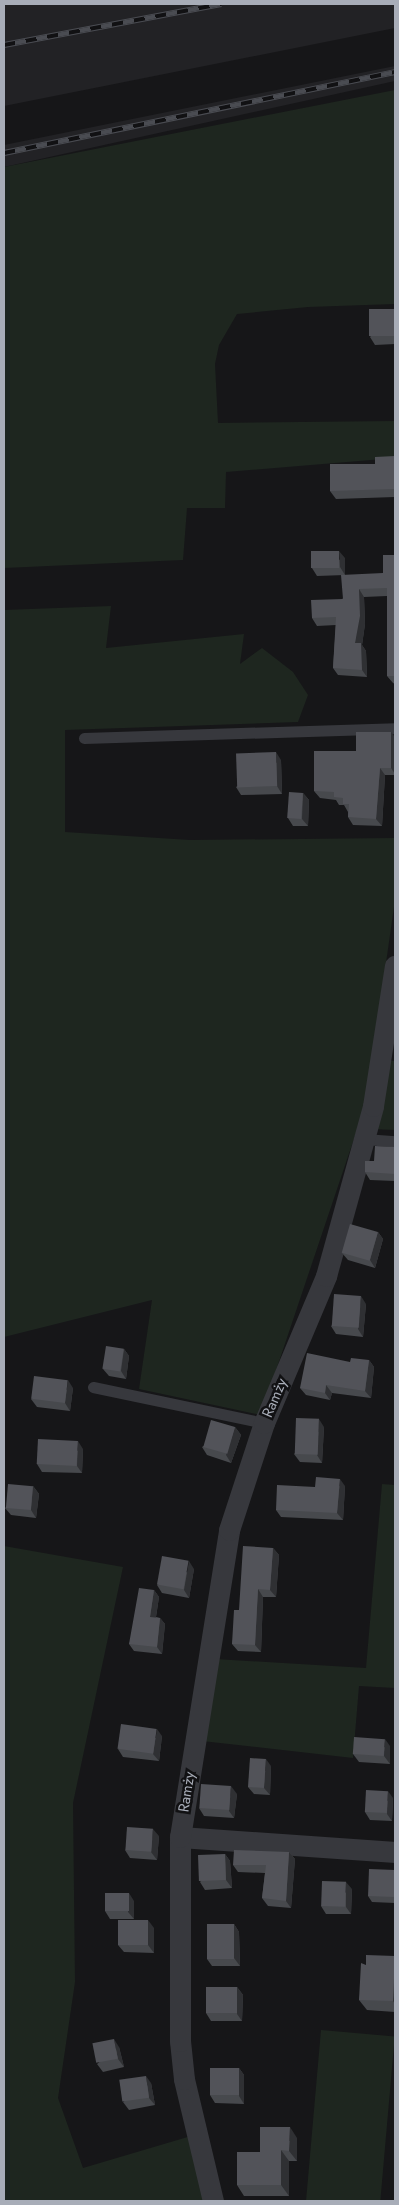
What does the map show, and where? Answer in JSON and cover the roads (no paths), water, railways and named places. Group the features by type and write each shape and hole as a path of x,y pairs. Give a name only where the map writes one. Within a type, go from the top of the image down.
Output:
{"street":[{"name":"Ramży","path":"213,2201 184,2079 180,2041 180,1837 229,1530 264,1424 326,1276 373,1106 395,966"},
{"path":"180,1837 395,1852"}],"lane":[{"path":"84,738 395,728"},
{"path":"364,1139 395,1141"},
{"path":"93,1387 264,1424"}],"railway":[{"path":"4,45 221,4"},
{"path":"4,153 395,72"}]}
